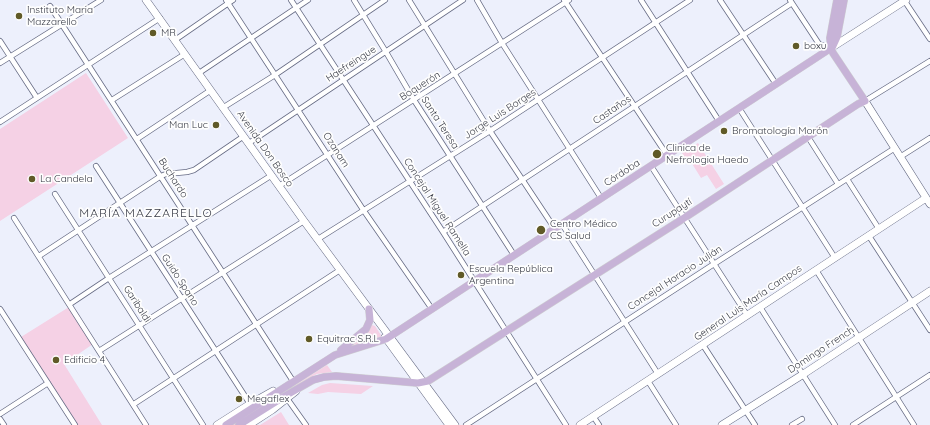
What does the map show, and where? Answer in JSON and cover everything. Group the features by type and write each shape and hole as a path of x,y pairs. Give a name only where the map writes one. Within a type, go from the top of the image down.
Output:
{"main road":[{"name":"Avenida Don Bosco","path":"146,0 369,309 449,425"},
{"path":"837,0 830,38 833,53 928,201"},
{"path":"832,48 837,37 844,0"},
{"name":"Córdoba","path":"335,355 388,338 905,0"},
{"name":"Curupaytí","path":"421,383 433,379 858,104 865,101"},
{"name":"General Luis María Campos","path":"580,425 879,229 928,201"},
{"name":"Domingo French","path":"722,425 802,375 930,291"},
{"path":"226,425 335,355 356,338 366,329 370,320 369,309"},
{"path":"249,425 300,387 318,378 330,376 421,383"},
{"path":"217,425 250,404 293,381"},
{"name":"Avenida Don Bosco","path":"421,383 455,425"},
{"path":"240,425 286,398"}],"street":[{"path":"0,63 101,0"},
{"path":"175,40 227,2 233,0"},
{"name":"Concejal Miguel Ramella","path":"291,0 566,425"},
{"path":"199,73 308,0"},
{"name":"Santa Teresa","path":"354,0 414,100 514,255"},
{"path":"224,107 275,75 385,0"},
{"path":"409,0 490,131 555,229"},
{"name":"Haefreingue","path":"161,176 194,170 298,109 426,26 463,0"},
{"path":"477,0 538,101 601,198"},
{"path":"641,0 719,121"},
{"name":"Jorge Luis Borges","path":"318,239 538,101 690,0"},
{"path":"720,0 776,84"},
{"path":"905,0 930,39"},
{"path":"566,1 667,155"},
{"name":"Boquerón","path":"279,186 455,74 566,1"},
{"name":"Ozanam","path":"227,2 364,211 432,309"},
{"path":"791,2 819,44 832,48"},
{"name":"Castaños","path":"442,232 744,35 791,2"},
{"name":"Buchardo","path":"50,6 293,381"},
{"path":"0,122 160,18"},
{"path":"0,40 37,98"},
{"path":"112,100 185,54"},
{"name":"Curupaytí","path":"865,101 930,61"},
{"path":"137,139 211,90"},
{"path":"739,108 835,258"},
{"path":"808,137 838,184"},
{"path":"900,157 930,138"},
{"name":"Concejal Horacio Julián","path":"466,425 895,148"},
{"name":"Guido Spano","path":"96,166 150,252 182,298 250,404"},
{"path":"651,166 747,315"},
{"path":"70,304 272,175"},
{"path":"39,256 161,176"},
{"path":"847,179 879,229"},
{"name":"Garibaldi","path":"55,194 203,425"},
{"path":"14,218 146,425"},
{"path":"99,351 304,220"},
{"path":"562,224 658,374"},
{"path":"869,236 930,330"},
{"path":"134,404 340,270"},
{"path":"816,270 914,425"},
{"path":"760,307 835,425"},
{"path":"0,308 74,425"},
{"path":"702,345 755,425"},
{"path":"854,425 930,375"},
{"path":"648,381 676,425"},
{"path":"0,414 48,383"},
{"path":"286,398 306,425"},
{"path":"593,416 599,425"},
{"path":"792,425 802,418"},
{"path":"0,419 4,425"}],"shaded area":[{"name":"La Candela","path":"86,73 128,138 0,221 0,129"},
{"path":"698,143 724,184 716,189 707,175 701,178 691,162 688,163 682,153"},
{"path":"69,307 93,344 64,364 102,425 78,425 21,337"},
{"path":"372,325 375,326 381,335 380,337 351,346 364,336"},
{"path":"327,365 332,372 317,374 307,379 235,425 232,425"},
{"path":"330,383 373,386 361,394 328,392 318,394 308,393 322,385"},
{"path":"281,412 289,425 260,425"}],"place":[{"name":"Instituto Maria Mazzarello","path":"19,16"},
{"name":"MR","path":"153,33"},
{"name":"boxu","path":"796,46"},
{"name":"Man Luc","path":"216,125"},
{"name":"Bromatología Morón","path":"724,131"},
{"name":"Clinica de Nefrologia Haedo","path":"657,154"},
{"name":"La Candela","path":"32,179"},
{"name":"Centro Médico CS Salud","path":"541,230"},
{"name":"Escuela República Argentina","path":"461,275"},
{"name":"Equitrac S.R.L","path":"309,339"},
{"name":"Edificio 4","path":"56,360"},
{"name":"Megaflex","path":"239,399"}],"district":[{"name":"MARÍA MAZZARELLO","path":"146,213"}]}
